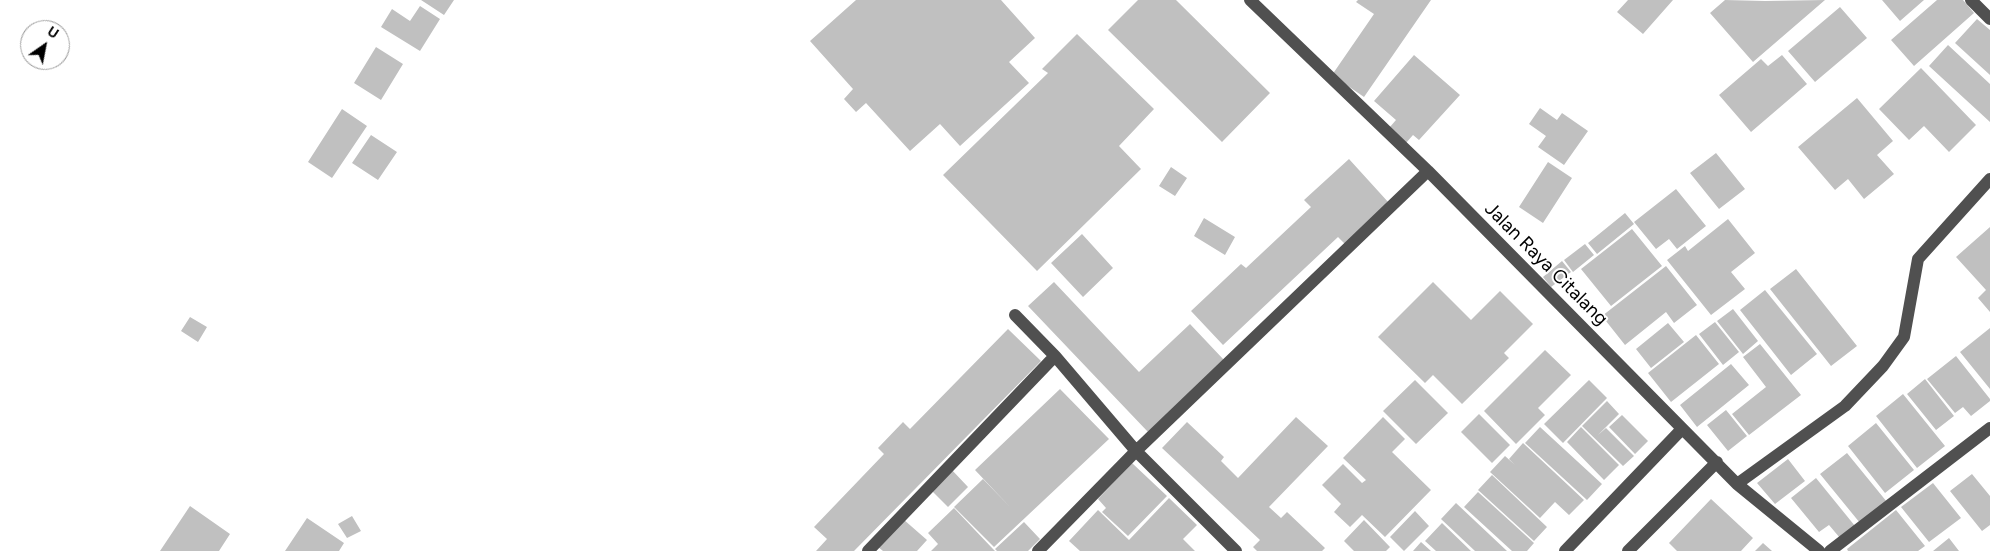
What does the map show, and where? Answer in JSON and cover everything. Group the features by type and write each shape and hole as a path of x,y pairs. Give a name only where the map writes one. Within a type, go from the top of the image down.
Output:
{"street":[{"name":"Jalan Raya Citalang","path":"1250,0 1428,171 1737,484 1819,551"},
{"path":"1971,0 1990,19"},
{"path":"1047,548 1136,451 1428,171"},
{"path":"1737,484 1845,406 1883,366 1904,337 1918,260 1990,179"},
{"path":"1015,315 1055,356 1136,451 1236,551"},
{"path":"868,551 1055,356"},
{"path":"1830,551 1990,428"},
{"path":"1565,551 1682,429"},
{"path":"1628,551 1717,462"}],"building":[{"path":"421,0 454,0 444,15"},
{"path":"856,0 1001,0 1035,38 1009,62 1029,83 960,146 940,124 910,151 866,103 856,112 844,99 853,89 810,41"},
{"path":"1138,0 1176,0 1270,93 1222,142 1108,30"},
{"path":"1358,0 1431,0 1364,97 1332,75 1374,14 1356,2"},
{"path":"1628,0 1673,0 1643,34 1617,12"},
{"path":"1725,0 1825,0 1753,62 1710,13"},
{"path":"1882,0 1924,0 1900,21"},
{"path":"1937,0 1963,0 1974,13 1914,66 1891,40"},
{"path":"420,6 440,19 420,51 381,27 392,9 410,21"},
{"path":"1840,7 1867,38 1815,82 1788,51"},
{"path":"1977,19 1990,30 1990,75 1955,43"},
{"path":"1077,34 1154,109 1119,146 1141,169 1037,271 943,175 1048,73 1042,69"},
{"path":"1948,45 1990,84 1990,122 1929,66"},
{"path":"376,47 403,64 381,100 354,83"},
{"path":"1414,55 1460,95 1419,140 1413,135 1406,143 1389,128 1396,120 1374,101"},
{"path":"1782,55 1807,84 1751,132 1719,95 1761,59 1768,66"},
{"path":"1921,68 1976,125 1949,152 1924,126 1909,140 1879,109"},
{"path":"1857,98 1893,141 1877,155 1894,174 1864,199 1848,179 1835,190 1798,147"},
{"path":"1540,108 1557,120 1562,113 1588,131 1564,165 1538,147 1546,136 1529,124"},
{"path":"342,109 367,126 332,178 308,162"},
{"path":"371,135 397,152 378,180 352,163"},
{"path":"1716,153 1745,189 1719,209 1690,173"},
{"path":"1349,159 1389,203 1345,244 1338,237 1223,345 1191,311 1241,264 1246,268 1311,207 1304,200"},
{"path":"1548,162 1572,178 1543,223 1519,207"},
{"path":"1171,167 1187,178 1175,196 1159,186"},
{"path":"1676,189 1706,226 1677,249 1669,239 1656,249 1634,222"},
{"path":"1625,213 1634,224 1597,254 1588,243"},
{"path":"1204,218 1235,237 1225,255 1194,236"},
{"path":"1728,219 1755,253 1731,272 1745,289 1711,315 1667,260 1685,246 1688,251"},
{"path":"1990,227 1990,312 1978,298 1986,290 1956,257"},
{"path":"1632,229 1662,266 1611,306 1581,269"},
{"path":"1082,234 1113,268 1083,297 1051,263"},
{"path":"1585,244 1594,255 1573,272 1564,260"},
{"path":"1562,261 1571,272 1551,287 1543,277"},
{"path":"1666,266 1697,305 1674,323 1666,312 1625,345 1602,316"},
{"path":"1796,269 1857,346 1831,366 1770,289"},
{"path":"1054,282 1139,372 1190,324 1224,360 1148,432 1028,306"},
{"path":"1433,282 1471,320 1500,291 1533,324 1504,353 1509,358 1462,404 1433,375 1425,383 1378,337"},
{"path":"1765,290 1817,354 1791,375 1740,310"},
{"path":"1733,309 1758,341 1743,354 1717,321"},
{"path":"190,317 207,327 198,342 181,331"},
{"path":"1715,322 1739,352 1723,365 1699,334"},
{"path":"1668,323 1684,342 1651,368 1636,349"},
{"path":"1990,328 1990,389 1960,352"},
{"path":"1008,329 1041,361 854,551 816,551 827,539 814,527 884,454 878,448 903,422 910,429"},
{"path":"1696,335 1719,364 1671,402 1648,373"},
{"path":"1760,344 1801,395 1749,435 1732,414 1766,387 1743,357"},
{"path":"1545,350 1571,375 1538,408 1545,415 1516,444 1484,411"},
{"path":"1956,356 1990,399 1971,416 1963,407 1955,413 1927,379"},
{"path":"1731,364 1749,385 1697,427 1680,405"},
{"path":"1925,379 1954,416 1936,430 1907,394"},
{"path":"1415,380 1448,413 1416,444 1383,411"},
{"path":"1589,380 1607,398 1563,443 1544,424"},
{"path":"1060,389 1109,439 994,547 954,507 983,479 1011,508 975,470"},
{"path":"1903,394 1945,446 1917,468 1876,416"},
{"path":"1607,401 1619,414 1598,435 1606,428 1634,456 1623,466 1582,426"},
{"path":"1726,410 1747,436 1728,451 1707,425"},
{"path":"1479,414 1510,445 1492,463 1461,432"},
{"path":"1622,415 1648,441 1635,454 1609,427"},
{"path":"1296,417 1328,446 1269,507 1281,518 1287,512 1325,548 1322,551 1257,551 1253,547 1260,540 1162,448 1187,422 1224,457 1221,461 1238,478"},
{"path":"1383,417 1405,439 1392,452 1431,490 1385,537 1362,515 1350,527 1334,512 1341,504 1322,485 1343,464 1362,483 1366,480 1343,458"},
{"path":"1876,423 1914,470 1885,493 1848,446"},
{"path":"1540,427 1602,484 1587,500 1525,443"},
{"path":"1581,427 1619,465 1604,480 1567,442"},
{"path":"1523,443 1584,500 1569,515 1555,502 1540,518 1490,472 1505,456 1515,465 1509,459"},
{"path":"1847,453 1887,502 1860,523 1820,474"},
{"path":"1788,459 1805,481 1775,504 1757,483"},
{"path":"1132,463 1167,496 1128,536 1102,512 1106,508 1098,499"},
{"path":"951,469 968,487 948,507 931,490"},
{"path":"1972,474 1990,496 1990,525 1982,531 1950,491"},
{"path":"1492,475 1547,527 1534,541 1478,490"},
{"path":"1816,478 1855,526 1840,538 1829,525 1819,532 1791,498"},
{"path":"1933,483 1961,518 1929,542 1901,507"},
{"path":"1478,492 1534,543 1527,551 1512,551 1464,507"},
{"path":"1169,498 1197,525 1183,539 1195,551 1080,551 1069,541 1098,510 1129,540"},
{"path":"1711,499 1753,538 1741,551 1677,551 1669,543"},
{"path":"1456,503 1507,551 1475,551 1441,519"},
{"path":"190,506 230,534 219,551 160,551"},
{"path":"954,508 995,551 931,551 938,544 928,533"},
{"path":"1896,510 1925,546 1918,551 1848,551 1847,549"},
{"path":"1415,511 1429,526 1404,551 1390,537"},
{"path":"352,516 361,531 347,538 338,524"},
{"path":"307,518 344,543 339,551 285,551"},
{"path":"903,519 927,540 917,551 883,551 878,547"},
{"path":"1364,520 1390,547 1386,551 1354,551 1344,541"},
{"path":"1024,522 1040,539 1028,551 997,551 995,549"},
{"path":"1442,523 1471,551 1436,551 1425,541"},
{"path":"1949,538 1959,551 1933,551"},
{"path":"1421,542 1431,551 1413,551"},
{"path":"1763,543 1772,551 1755,551"}]}
